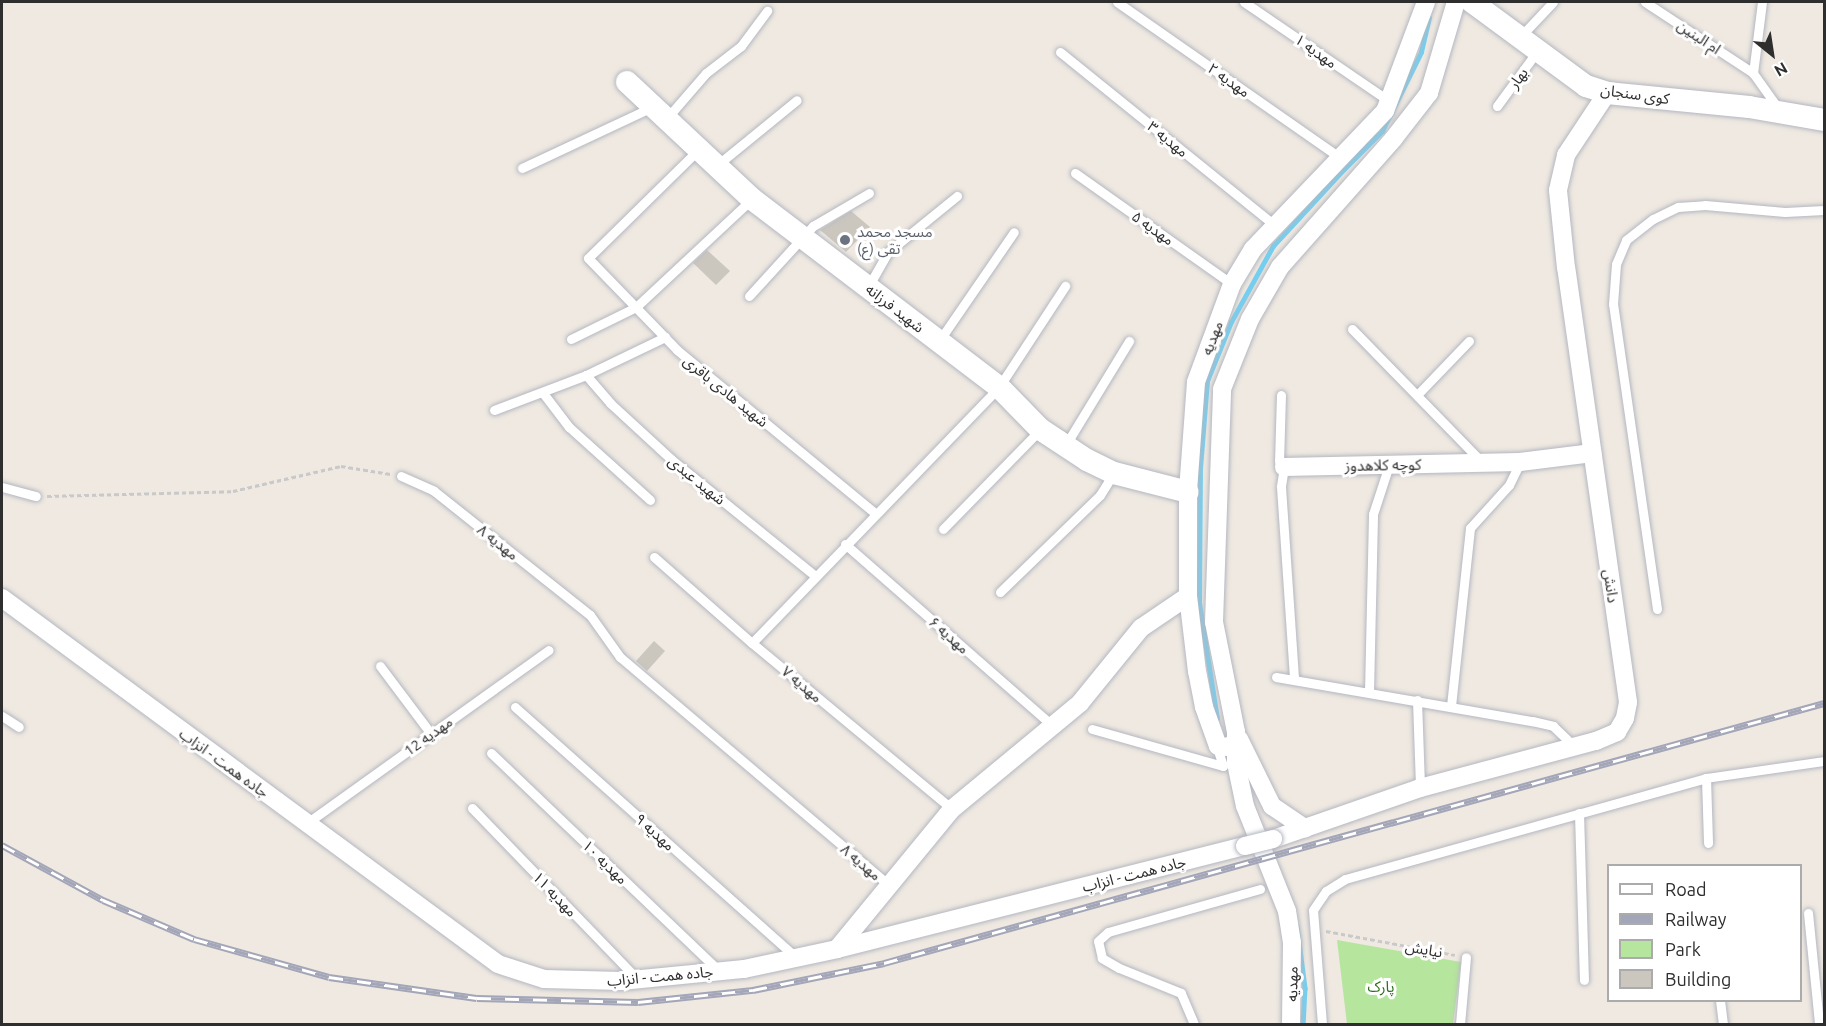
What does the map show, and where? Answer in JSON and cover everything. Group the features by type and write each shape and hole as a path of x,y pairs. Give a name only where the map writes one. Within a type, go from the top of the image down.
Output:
{"street":[{"name":"مهدیه","path":"1214,739 1197,671 1188,596 1188,492 1196,382 1232,284 1253,249 1385,111 1426,2"},
{"path":"1305,828 1272,806 1236,737 1214,622 1222,389 1250,319 1280,267 1394,138 1429,93 1456,2"},
{"name":"کوی سنجان","path":"1472,2 1586,86 1607,93 1824,120"},
{"name":"شهید فرزانه","path":"627,82 752,199 999,387 1040,429 1065,446 1114,473 1188,492"},
{"name":"دانش","path":"1273,838 1420,788 1575,747 1617,732 1625,718 1628,702 1592,453 1558,190 1566,155 1607,93"},
{"name":"کوچه کلاهدوز","path":"1284,467 1520,462 1592,453"},
{"path":"1188,492 1217,494"},
{"path":"837,949 952,808 1080,703 1141,628 1188,596"},
{"name":"جاده همت - انزاب","path":"2,598 498,964 544,979 637,980 719,971 796,957 837,949 1273,838"},
{"name":"مهدیه","path":"1236,737 1236,763 1245,806 1287,911 1292,943 1292,1024"},
{"path":"1214,739 1218,746 1223,747 1236,737"}],"lane":[{"name":"مهدیه ۲","path":"1117,2 1341,158"},
{"name":"مهدیه ۱","path":"1244,2 1389,101"},
{"name":"بهار","path":"1497,106 1553,2"},
{"name":"ام البنین","path":"1645,2 1753,74"},
{"path":"1762,2 1753,74 1781,113"},
{"path":"522,168 659,113 741,46 767,11"},
{"name":"مهدیه ۳","path":"1060,52 1276,226"},
{"path":"716,165 797,100"},
{"name":"شهید هادی باقری","path":"698,150 588,258 677,350 875,513"},
{"name":"مهدیه ۵","path":"1075,173 1232,284"},
{"path":"750,296 813,226 869,193"},
{"path":"868,287 888,252 957,196"},
{"path":"571,339 636,307 752,199"},
{"path":"1657,609 1613,304 1616,264 1626,240 1653,219 1678,207 1705,205 1785,212 1824,210"},
{"path":"938,342 1014,232"},
{"path":"752,643 845,544 999,387 1065,286"},
{"path":"1352,329 1482,463"},
{"path":"494,410 586,375 665,337"},
{"path":"1065,446 1129,341"},
{"path":"1417,395 1469,341"},
{"name":"شهید عبدی","path":"586,375 610,403 672,460 815,576"},
{"path":"543,393 568,427 650,500"},
{"path":"1281,395 1279,461 1284,467 1281,487 1294,680"},
{"path":"943,528 1040,429"},
{"path":"1451,706 1470,528 1509,485 1520,462"},
{"path":"1368,692 1373,514 1389,465"},
{"path":"1000,592 1100,495 1114,473"},
{"name":"مهدیه ۸","path":"401,476 434,491 590,615 620,657 889,885"},
{"path":"2,487 36,496"},
{"name":"مهدیه ۶","path":"845,544 1052,725"},
{"name":"مهدیه ۷","path":"654,557 752,643 952,808"},
{"name":"مهدیه 12","path":"307,823 549,650"},
{"path":"380,666 431,734"},
{"path":"1276,678 1417,700 1553,726 1575,747"},
{"path":"1417,700 1420,788"},
{"name":"مهدیه ۹","path":"515,706 796,957"},
{"path":"2,717 20,727"},
{"path":"1092,729 1223,766 1214,739"},
{"name":"مهدیه ۱۰","path":"491,753 719,971"},
{"path":"1322,1024 1313,910 1326,891 1346,879 1706,778 1789,768 1824,761"},
{"path":"1706,778 1708,843"},
{"name":"مهدیه ۱۱","path":"472,808 637,980"},
{"path":"1579,813 1584,980"},
{"path":"1194,1024 1181,993 1102,958 1098,941 1108,932 1260,889"},
{"path":"1808,913 1819,1024"},
{"path":"1460,1024 1466,957"},
{"path":"1720,1002 1723,1024"}],"path":[{"path":"36,496 233,491 341,466 401,476"},
{"name":"نیایش","path":"1316,930 1466,957"}],"green space":[{"name":"پارک","path":"1337,940 1461,962 1453,1024 1347,1024"}],"building":[{"name":"مسجد محمد تقی (ع)","path":"851,211 870,227 846,252 820,230"},
{"path":"707,250 730,271 716,285 693,263"},
{"path":"654,641 665,651 647,671 636,661"}],"waterway":[{"path":"1217,719 1199,603 1200,468 1207,381 1231,322 1273,246 1382,131 1421,52 1429,18"},
{"path":"1297,926 1305,988 1303,1024"}],"railway":[{"path":"2,845 103,900 194,939 329,977 477,998 638,1002 753,990 884,963 1824,703"}],"place":[{"name":"مسجد محمد تقی (ع)","path":"845,240"}]}
